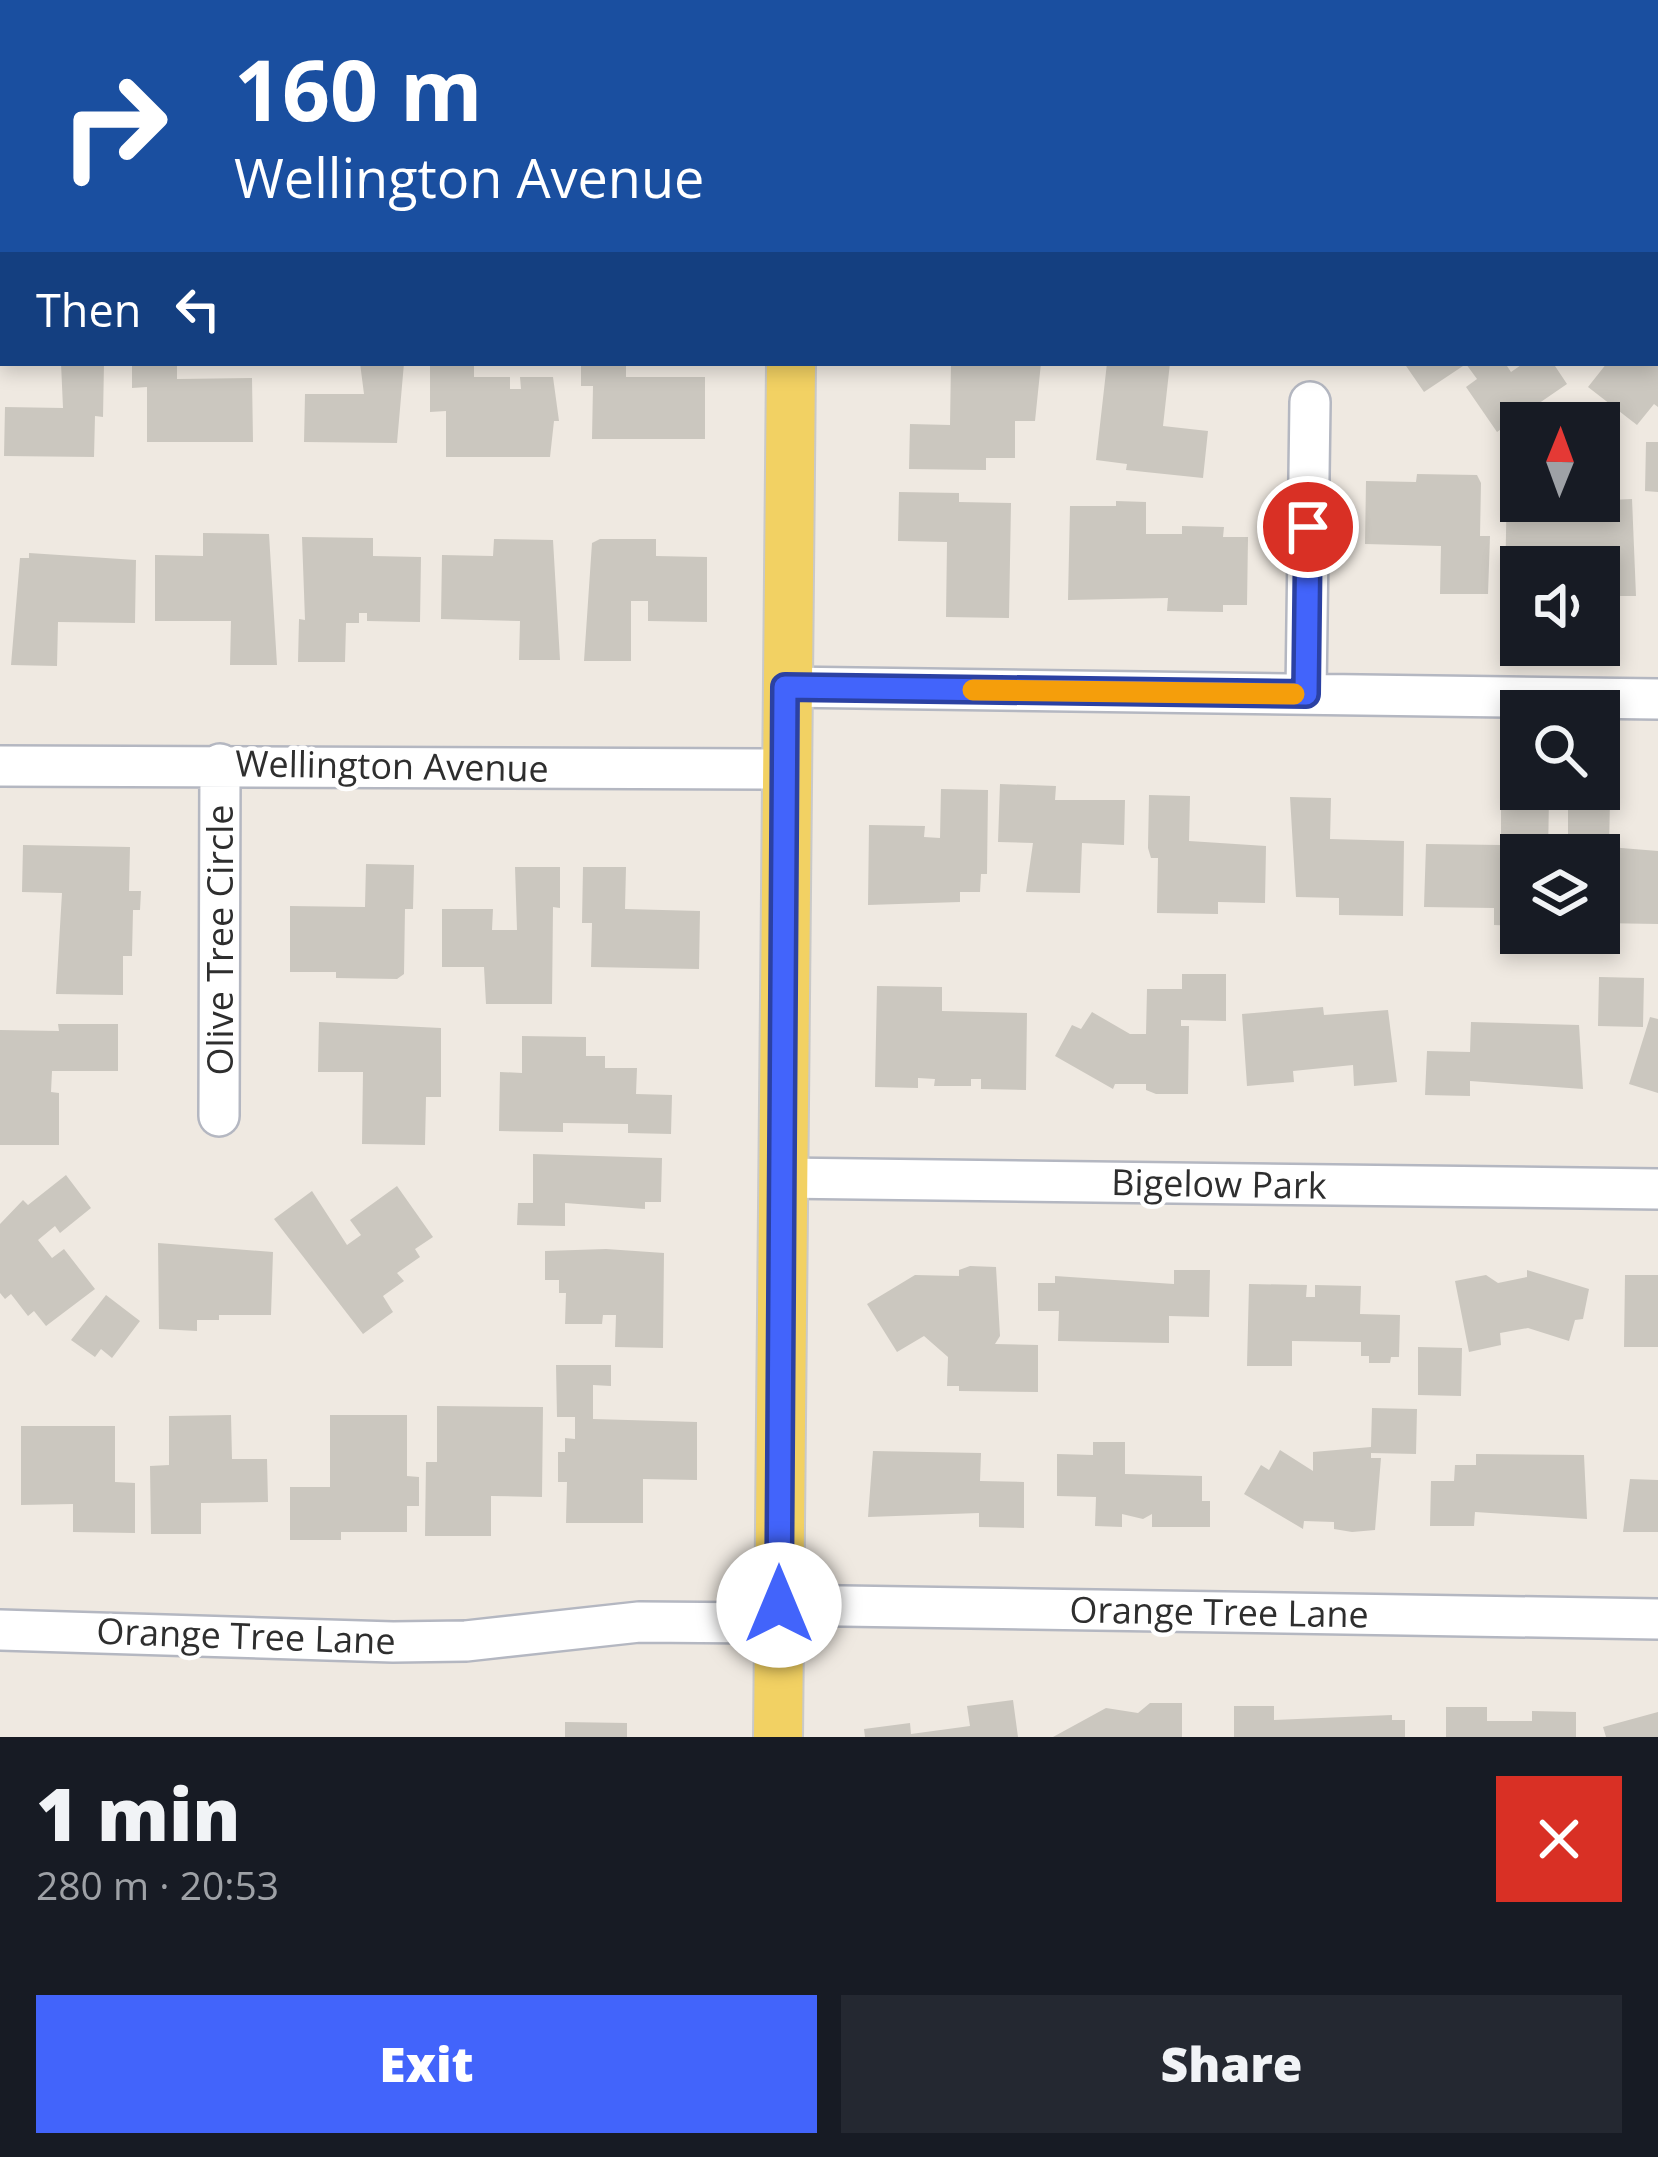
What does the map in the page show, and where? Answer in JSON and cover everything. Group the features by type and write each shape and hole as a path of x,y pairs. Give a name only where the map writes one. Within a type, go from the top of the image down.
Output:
{"main road":[{"path":"778,1737 791,366"}],"street":[{"path":"1306,694 1310,402"},
{"path":"785,687 1658,699"},
{"name":"Olive Tree Circle","path":"219,1116 220,764"},
{"name":"Wellington Avenue","path":"0,766 784,770"},
{"name":"Bigelow Park","path":"781,1178 1658,1190"},
{"name":"Orange Tree Lane","path":"0,1630 393,1642 466,1641 639,1622 779,1614 1658,1619"}],"building":[{"path":"61,366 104,366 103,417 95,416 94,457 4,456 5,407 63,408"},
{"path":"132,366 177,366 177,379 252,378 253,442 147,442 147,387 132,388"},
{"path":"360,366 404,366 397,443 304,442 305,394 364,394"},
{"path":"430,366 474,366 474,377 510,377 510,389 521,389 520,377 553,377 559,421 554,421 550,457 446,457 446,411 430,412"},
{"path":"581,366 626,366 626,377 705,377 705,439 592,439 593,386 581,386"},
{"path":"951,366 1041,366 1035,421 1015,421 1015,458 986,458 986,470 909,469 910,424 950,425"},
{"path":"1107,366 1170,366 1163,426 1208,431 1203,478 1126,470 1127,464 1096,460"},
{"path":"1406,366 1463,366 1424,392"},
{"path":"1467,366 1507,366 1511,372 1520,366 1555,366 1567,384 1541,402 1500,402 1497,432 1466,387 1477,379"},
{"path":"1605,366 1658,366 1658,407 1654,404 1637,425 1620,412 1620,402 1607,402 1588,387"},
{"path":"1646,442 1658,442 1658,492 1645,491"},
{"path":"1417,474 1477,475 1481,483 1480,536 1490,536 1488,594 1440,594 1441,546 1365,544 1366,481 1416,482"},
{"path":"899,492 959,493 959,502 1011,503 1009,618 946,617 947,542 898,541"},
{"path":"1632,499 1636,596 1620,596 1620,546 1506,546 1506,522 1620,522 1620,500"},
{"path":"1116,501 1146,502 1146,534 1182,534 1182,526 1224,527 1223,537 1248,537 1247,605 1223,605 1223,612 1167,611 1168,598 1068,600 1070,506 1116,506"},
{"path":"203,533 269,534 277,665 230,665 231,621 155,621 155,555 203,556"},
{"path":"302,537 373,538 373,556 421,557 420,622 367,621 367,613 359,613 359,623 346,623 345,662 298,662 299,619 305,620"},
{"path":"494,539 553,540 560,660 519,660 520,621 441,619 442,555 493,556"},
{"path":"656,539 656,556 707,557 707,622 648,621 648,601 631,601 631,661 584,661 592,543"},
{"path":"29,553 136,560 135,623 58,622 57,666 11,665 20,558 29,558"},
{"path":"1000,784 1056,786 1055,800 1125,800 1124,845 1082,843 1080,893 1026,892 1033,843 998,842"},
{"path":"941,789 988,790 987,874 981,874 980,892 960,892 960,902 868,905 869,825 925,826 924,837 940,838"},
{"path":"1149,795 1190,796 1189,841 1266,846 1265,903 1218,902 1218,914 1157,913 1158,858 1151,858 1148,848"},
{"path":"1290,797 1331,798 1330,839 1404,841 1403,916 1339,915 1339,898 1296,897"},
{"path":"1501,810 1549,810 1548,834 1501,834"},
{"path":"1568,810 1610,810 1609,834 1568,834"},
{"path":"1426,844 1500,845 1500,925 1494,925 1494,908 1424,907"},
{"path":"23,845 130,847 129,891 141,891 140,910 133,910 132,956 123,956 123,995 56,994 62,893 22,892"},
{"path":"1620,848 1658,851 1658,924 1620,923"},
{"path":"366,864 414,865 413,909 405,909 404,974 397,979 336,978 336,972 290,972 290,906 365,907"},
{"path":"515,867 560,867 560,908 553,907 552,1004 486,1004 484,967 442,967 442,909 493,909 492,930 517,930"},
{"path":"583,867 626,867 625,909 700,911 699,969 591,967 592,923 582,923"},
{"path":"1182,974 1226,974 1226,1021 1181,1020 1181,1026 1189,1026 1188,1094 1156,1094 1146,1090 1146,1084 1115,1084 1113,1089 1055,1056 1072,1025 1081,1029 1092,1012 1130,1034 1146,1034 1147,989 1182,989"},
{"path":"1599,977 1644,978 1643,1027 1598,1026"},
{"path":"877,986 942,987 942,1011 1027,1013 1026,1090 981,1089 981,1079 971,1079 971,1086 934,1086 935,1079 918,1078 918,1088 875,1087"},
{"path":"1323,1007 1324,1015 1388,1010 1397,1082 1354,1086 1353,1065 1293,1071 1294,1082 1247,1086 1242,1014"},
{"path":"1650,1017 1658,1019 1658,1093 1629,1084"},
{"path":"319,1022 441,1028 441,1097 426,1097 425,1145 362,1144 363,1072 318,1072"},
{"path":"1471,1022 1579,1025 1583,1089 1470,1081 1470,1096 1425,1095 1427,1051 1470,1052"},
{"path":"58,1024 118,1024 118,1071 52,1071 51,1092 59,1093 59,1145 0,1145 0,1030 59,1031"},
{"path":"522,1036 586,1037 586,1056 605,1056 605,1068 637,1068 636,1094 672,1095 671,1134 628,1133 628,1124 563,1123 563,1132 499,1131 500,1072 522,1073"},
{"path":"533,1154 662,1158 661,1202 645,1202 645,1209 565,1203 565,1226 517,1225 518,1203 533,1203"},
{"path":"66,1175 91,1208 60,1233 55,1226 38,1240 52,1258 64,1249 95,1289 46,1326 34,1311 28,1316 11,1294 5,1299 0,1293 0,1224 23,1200 28,1205"},
{"path":"397,1186 433,1237 415,1249 420,1257 397,1273 404,1281 383,1296 393,1312 363,1334 274,1219 312,1191 347,1245 361,1235 350,1220"},
{"path":"158,1243 273,1252 271,1315 219,1315 219,1320 197,1320 197,1331 159,1329"},
{"path":"545,1251 664,1253 663,1348 615,1347 616,1315 603,1315 602,1324 565,1324 566,1293 559,1293 559,1280 545,1280"},
{"path":"996,1267 1000,1336 995,1344 1038,1345 1038,1392 959,1391 959,1386 947,1386 948,1357 924,1336 897,1352 867,1304 915,1275 959,1276 959,1270"},
{"path":"1174,1270 1210,1270 1209,1317 1169,1316 1169,1343 1058,1341 1059,1311 1038,1311 1038,1283 1055,1283 1055,1276 1174,1284"},
{"path":"1527,1270 1589,1289 1583,1319 1575,1320 1569,1341 1528,1328 1500,1333 1501,1345 1469,1352 1455,1281 1486,1275 1498,1283 1527,1277"},
{"path":"1625,1275 1658,1275 1658,1347 1624,1347"},
{"path":"1249,1284 1307,1285 1306,1297 1315,1297 1315,1285 1361,1286 1360,1314 1400,1315 1399,1357 1391,1357 1390,1363 1369,1363 1369,1356 1361,1356 1361,1342 1292,1341 1292,1366 1247,1366"},
{"path":"106,1295 140,1321 112,1358 101,1349 95,1357 71,1340"},
{"path":"1418,1347 1462,1348 1461,1396 1418,1395"},
{"path":"556,1365 611,1365 611,1386 593,1385 593,1419 697,1422 697,1480 643,1479 643,1523 566,1523 567,1482 558,1482 558,1452 565,1452 565,1438 575,1439 575,1417 557,1417"},
{"path":"437,1406 543,1407 542,1497 491,1496 491,1536 425,1536 426,1462 437,1462"},
{"path":"1372,1408 1417,1409 1416,1454 1371,1453 1371,1458 1381,1458 1375,1530 1352,1532 1334,1529 1334,1522 1304,1521 1303,1529 1244,1494 1261,1465 1269,1470 1280,1450 1313,1471 1313,1452 1371,1447"},
{"path":"231,1415 232,1459 267,1459 268,1502 201,1503 201,1534 151,1534 150,1466 169,1465 169,1416"},
{"path":"330,1415 407,1415 407,1476 419,1477 419,1506 407,1506 407,1532 341,1532 341,1540 290,1540 290,1487 330,1487"},
{"path":"21,1426 115,1426 115,1482 135,1483 135,1533 73,1532 73,1504 21,1505"},
{"path":"1093,1442 1125,1442 1125,1474 1202,1476 1202,1501 1210,1501 1210,1527 1152,1527 1152,1514 1143,1519 1122,1514 1122,1527 1095,1526 1096,1497 1057,1496 1057,1454 1093,1455"},
{"path":"873,1451 981,1453 980,1481 1024,1482 1024,1528 979,1527 979,1513 868,1517"},
{"path":"1476,1454 1584,1455 1587,1519 1475,1512 1474,1526 1430,1526 1431,1481 1454,1481 1455,1465 1476,1465"},
{"path":"1630,1479 1658,1480 1658,1532 1623,1532"},
{"path":"1013,1700 1018,1737 865,1737 864,1729 910,1723 911,1734 970,1726 967,1706"},
{"path":"1150,1703 1182,1703 1182,1737 1053,1737 1106,1708 1138,1713"},
{"path":"1234,1706 1274,1706 1274,1720 1392,1715 1392,1720 1405,1720 1405,1737 1234,1737"},
{"path":"1446,1707 1487,1707 1487,1721 1532,1721 1532,1711 1576,1712 1576,1737 1446,1737"},
{"path":"1658,1712 1658,1737 1606,1737 1603,1727"},
{"path":"565,1722 627,1723 627,1737 565,1737"}],"slow traffic":[{"path":"973,690 1294,694"}],"route":[{"path":"779,1605 785,687 1306,694 1308,527"}]}
